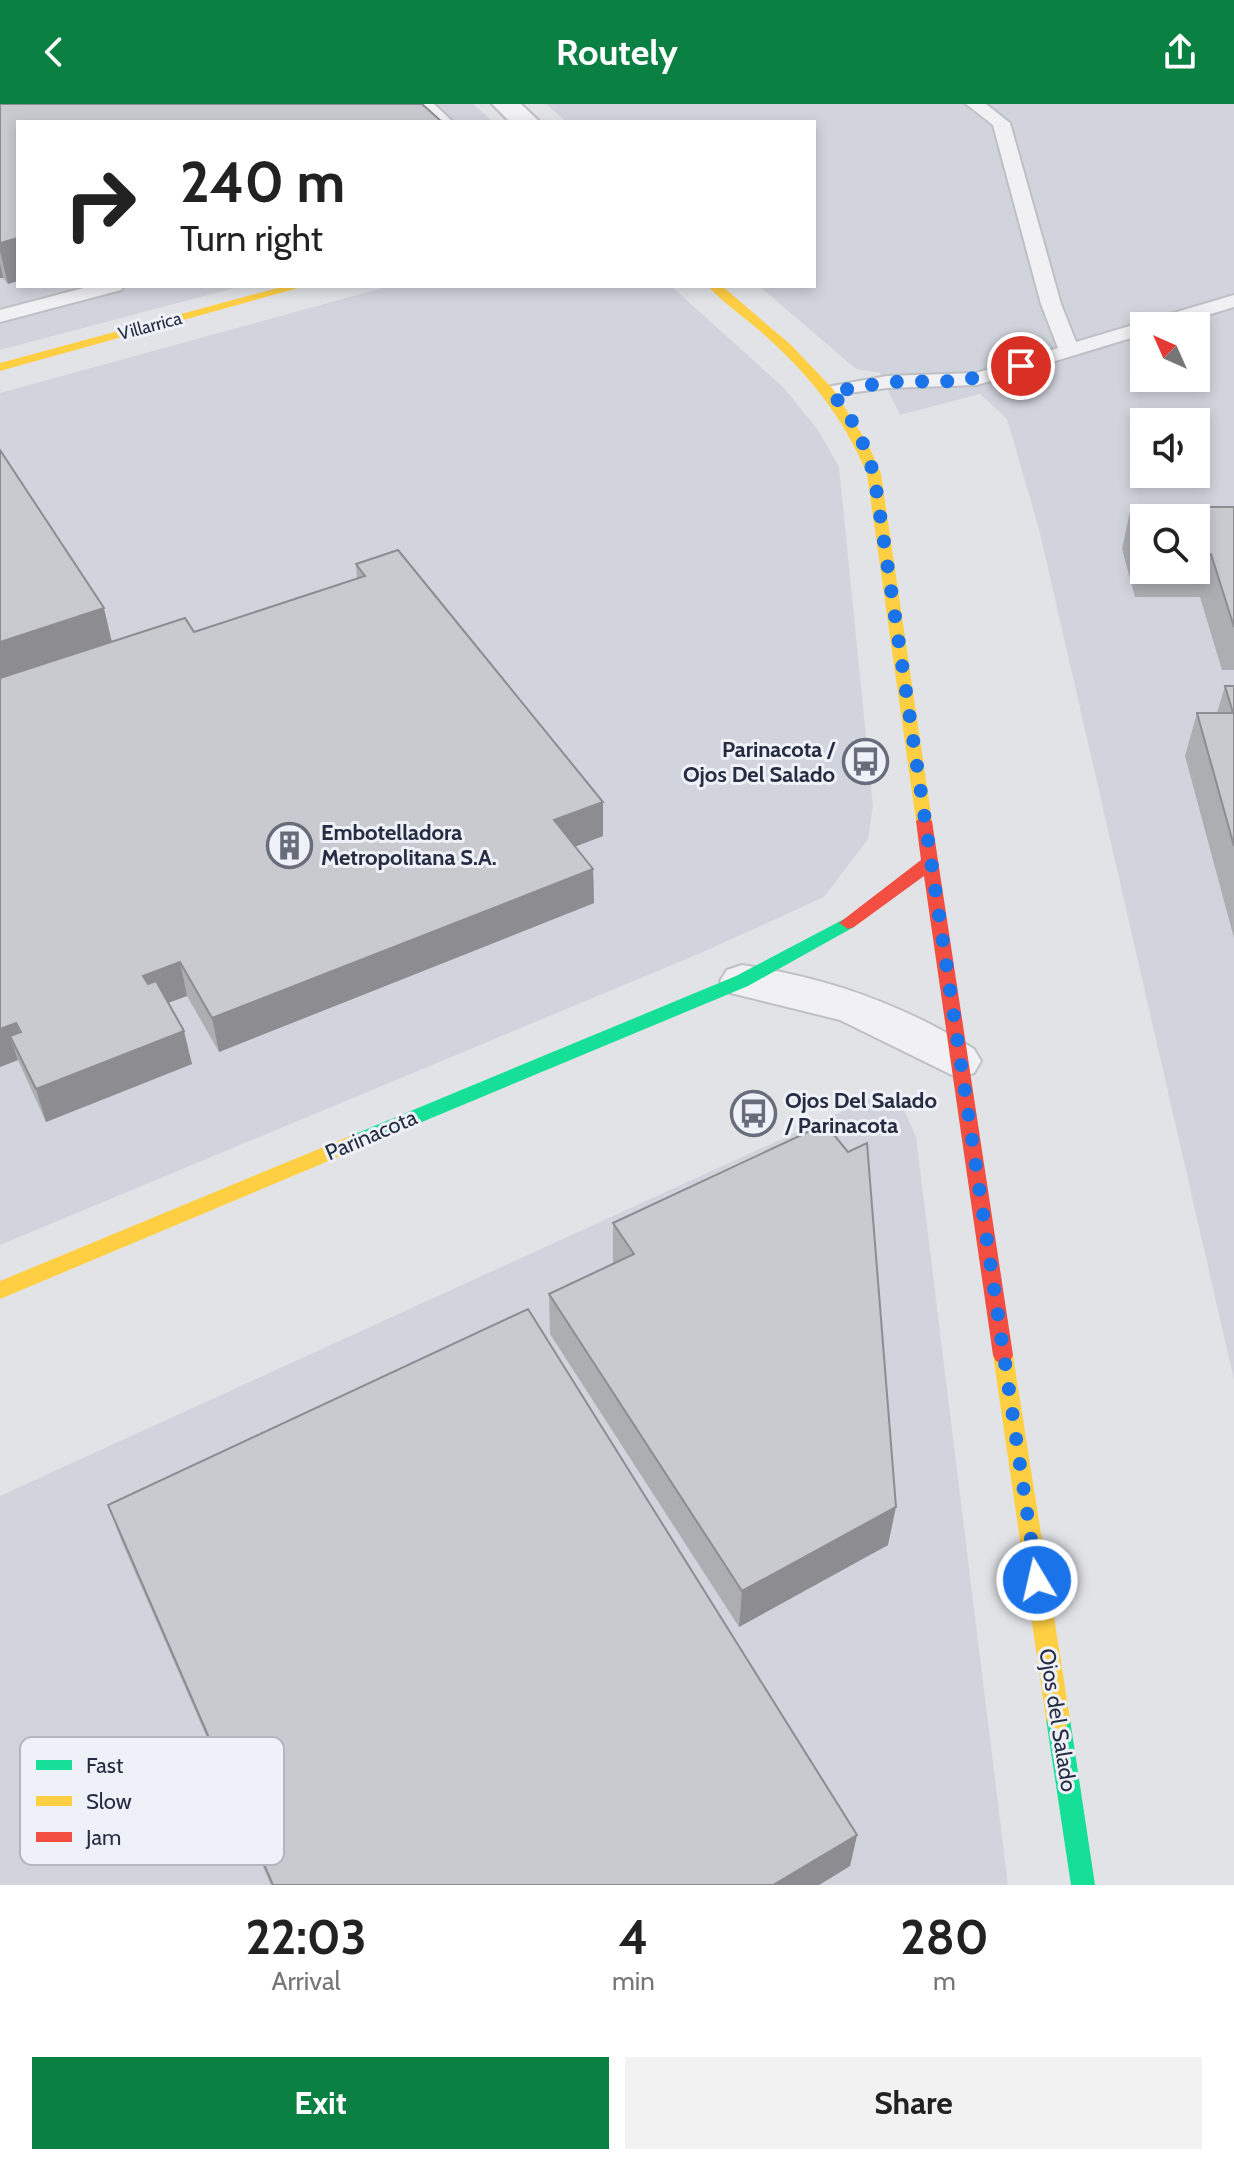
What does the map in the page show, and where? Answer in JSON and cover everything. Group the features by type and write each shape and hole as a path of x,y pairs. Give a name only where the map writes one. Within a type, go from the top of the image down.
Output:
{"street":[{"path":"505,104 524,120"},
{"name":"Villarrica","path":"0,367 292,288"},
{"name":"Ojos del Salado","path":"716,288 832,392 858,430 874,474 958,1061 1083,1885"},
{"name":"Parinacota","path":"0,1290 742,981 844,928 890,896 930,862"},
{"name":"Parinacota","path":"742,981 782,986 856,1006 926,1040 958,1061"}],"lane":[{"path":"424,104 442,120"},
{"path":"975,104 1001,123 1051,304 1069,350"},
{"path":"0,316 106,288"},
{"path":"1197,312 1234,301"},
{"path":"832,392 887,382 977,379 1130,332"}],"shaded area":[{"path":"0,104 473,104 491,120 16,120 16,288 234,288 0,350"},
{"path":"546,104 1234,104 1234,1380 1039,529 1007,419 980,394 900,415 880,373 856,369 761,288 816,288 816,120 565,120"},
{"path":"383,288 673,288 784,388 818,430 839,467 873,806 868,839 824,897 703,952 0,1245 0,393"},
{"path":"880,1094 904,1109 916,1137 1008,1885 0,1885 0,1496"}],"building":[{"path":"0,104 422,104 440,120 16,120 16,239 0,243"},
{"path":"0,450 104,608 0,642"},
{"path":"1210,507 1234,507 1234,627 1211,554"},
{"name":"Embotelladora Metropolitana S.A.","path":"398,550 603,802 554,820 593,869 212,1018 180,962 143,976 148,984 156,981 184,1031 36,1089 10,1036 21,1032 16,1023 0,1029 0,678 185,618 194,632 365,576 356,564"},
{"path":"1225,686 1234,686 1234,846 1197,713 1233,713"},
{"path":"825,1124 848,1152 867,1143 896,1507 742,1591 549,1294 634,1254 613,1223"},
{"path":"528,1309 857,1835 773,1885 273,1885 264,1865 284,1865 284,1737 209,1737 108,1505"}],"traffic: fast":[{"path":"355,1142 742,981 848,923"},
{"path":"1058,1719 1083,1885"}],"traffic: slow":[{"path":"0,367 292,288"},
{"path":"716,288 786,348 828,392 846,416 874,474 924,821"},
{"path":"0,1290 355,1142"},
{"path":"1003,1355 1058,1719"}],"traffic: jam":[{"path":"924,821 1003,1355"},
{"path":"848,923 930,862"}],"place":[{"name":"Parinacota / Ojos Del Salado","path":"866,762"},
{"name":"Embotelladora Metropolitana S.A.","path":"290,845"},
{"name":"Ojos Del Salado / Parinacota","path":"754,1113"}],"route":[{"path":"1021,366 977,379 887,382 832,392 858,430 874,474 958,1061 1037,1580"}]}
